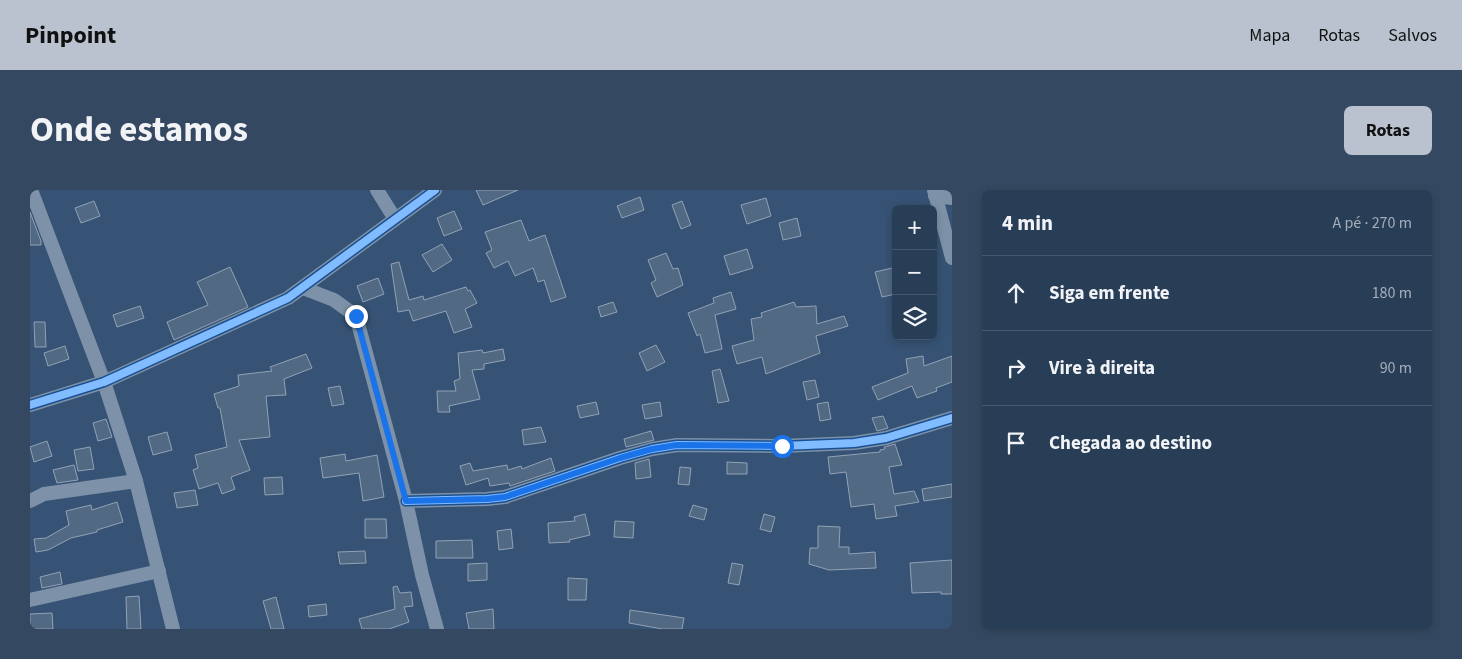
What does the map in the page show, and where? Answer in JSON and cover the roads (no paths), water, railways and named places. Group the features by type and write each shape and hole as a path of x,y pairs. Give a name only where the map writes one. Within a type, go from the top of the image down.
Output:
{"street":[{"path":"31,190 104,382 136,481 173,629"},
{"path":"378,190 395,220"},
{"path":"30,405 104,382 288,298 435,190"},
{"path":"934,193 952,198"},
{"path":"934,193 952,258"},
{"path":"302,288 334,300 356,316 406,501 422,576 437,629"},
{"path":"406,501 505,497 620,458 652,449 677,445 782,446 854,443 886,438 952,418"},
{"path":"30,500 44,494 136,481"},
{"path":"30,600 159,571"}]}
